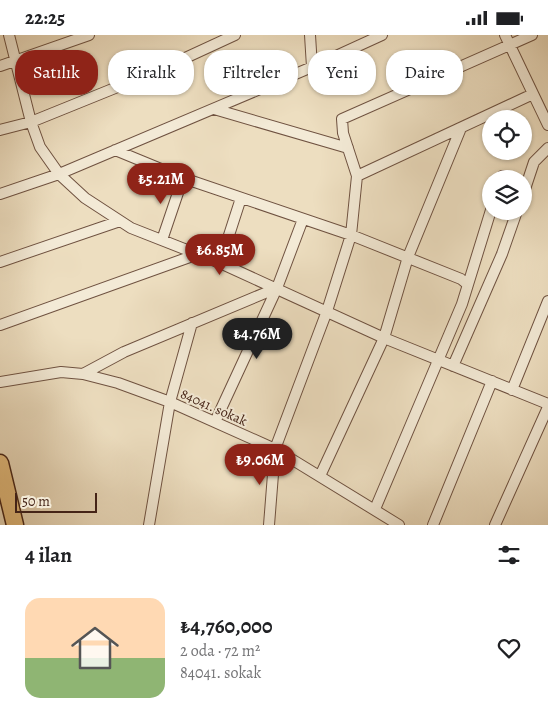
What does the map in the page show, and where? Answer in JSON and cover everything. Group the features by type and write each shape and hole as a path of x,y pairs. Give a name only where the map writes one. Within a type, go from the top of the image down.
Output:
{"main road":[{"path":"0,463 15,525"}],"street":[{"path":"9,35 15,57"},
{"path":"47,50 89,35"},
{"path":"0,130 31,122 157,71 235,35"},
{"path":"310,35 311,50"},
{"path":"349,50 382,35"},
{"path":"505,35 548,125"},
{"path":"269,525 275,449 327,311 351,235 357,176 343,133 342,119 532,35"},
{"path":"0,66 15,61"},
{"path":"0,194 59,174 308,69"},
{"path":"357,176 533,94"},
{"path":"24,95 40,147 59,174 85,198 131,228 220,263 384,338 512,389 548,406 495,525"},
{"path":"214,109 348,148"},
{"path":"320,476 384,338 408,257 461,128"},
{"path":"531,170 534,162 548,148"},
{"path":"115,151 183,178 351,235 461,279 467,284"},
{"path":"162,240 183,178"},
{"path":"220,263 241,198"},
{"path":"214,422 277,288 303,219"},
{"path":"375,509 462,304 488,220"},
{"path":"453,366 502,254 514,220"},
{"path":"0,262 120,221"},
{"path":"0,325 198,254"},
{"path":"83,374 124,352 277,288"},
{"path":"512,389 548,301"},
{"path":"149,525 170,402 192,323"},
{"name":"84041. sokak","path":"0,382 61,372 83,374 118,383 170,402 275,449 399,525"},
{"path":"433,525 492,381"}]}
